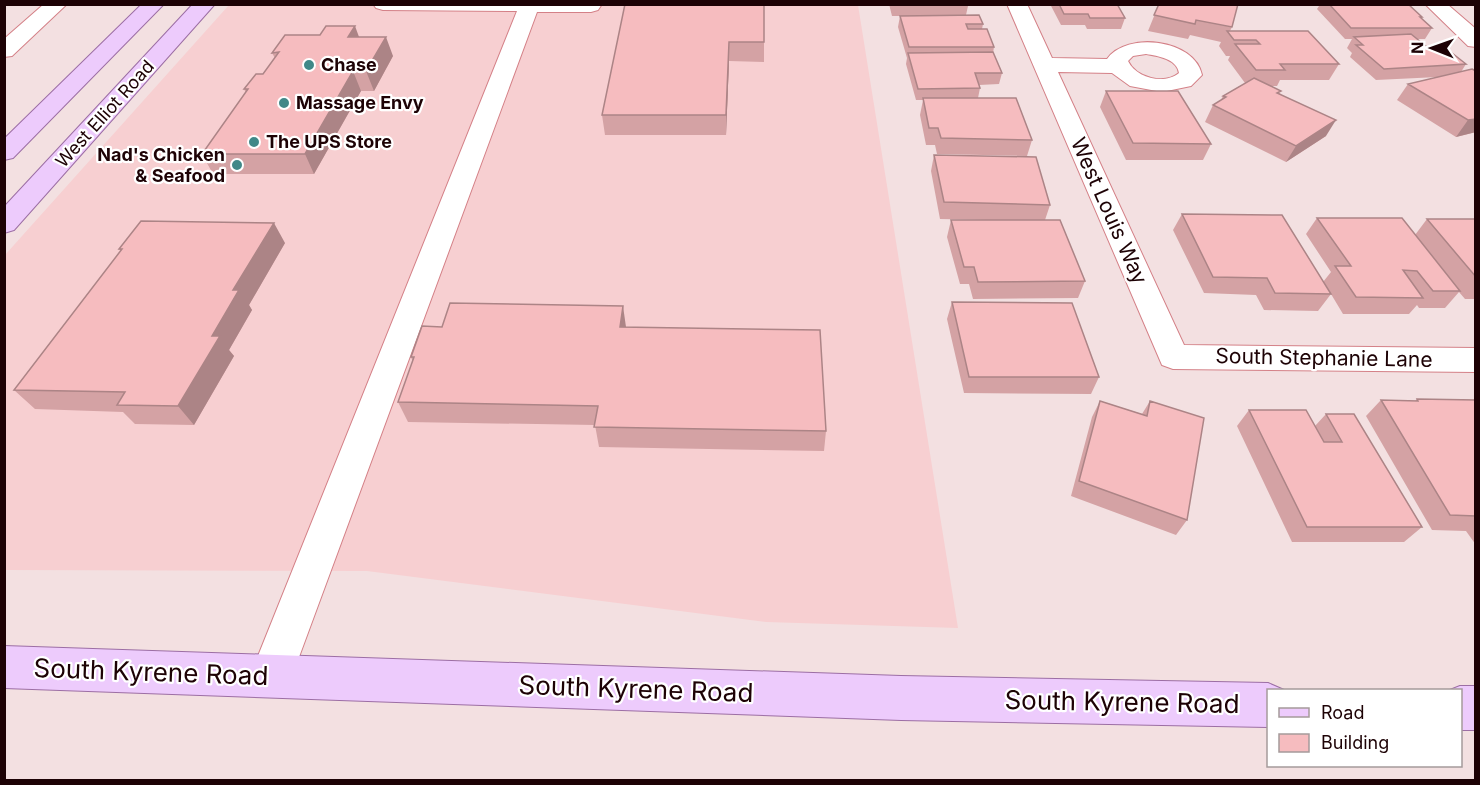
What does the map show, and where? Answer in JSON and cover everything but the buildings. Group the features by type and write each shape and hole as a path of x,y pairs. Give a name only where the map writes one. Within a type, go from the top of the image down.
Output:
{"main road":[{"name":"West Elliot Road","path":"4,153 154,4"},
{"name":"West Elliot Road","path":"4,224 205,4"},
{"name":"South Kyrene Road","path":"4,667 901,698 1267,705"}],"street":[{"path":"4,51 57,4"},
{"path":"383,4 591,6 592,4"},
{"name":"West Louis Way","path":"1017,4 1173,357"},
{"path":"1435,4 1476,41"},
{"path":"271,676 530,5"},
{"path":"1044,65 1118,66"},
{"name":"South Stephanie Lane","path":"1173,357 1476,360"}],"shaded area":[{"path":"229,5 858,5 958,628 766,622 367,571 5,570 5,255"}],"place":[{"name":"Chase","path":"309,65"},
{"name":"Massage Envy","path":"284,103"},
{"name":"The UPS Store","path":"254,142"},
{"name":"Nad's Chicken & Seafood","path":"237,165"}]}
